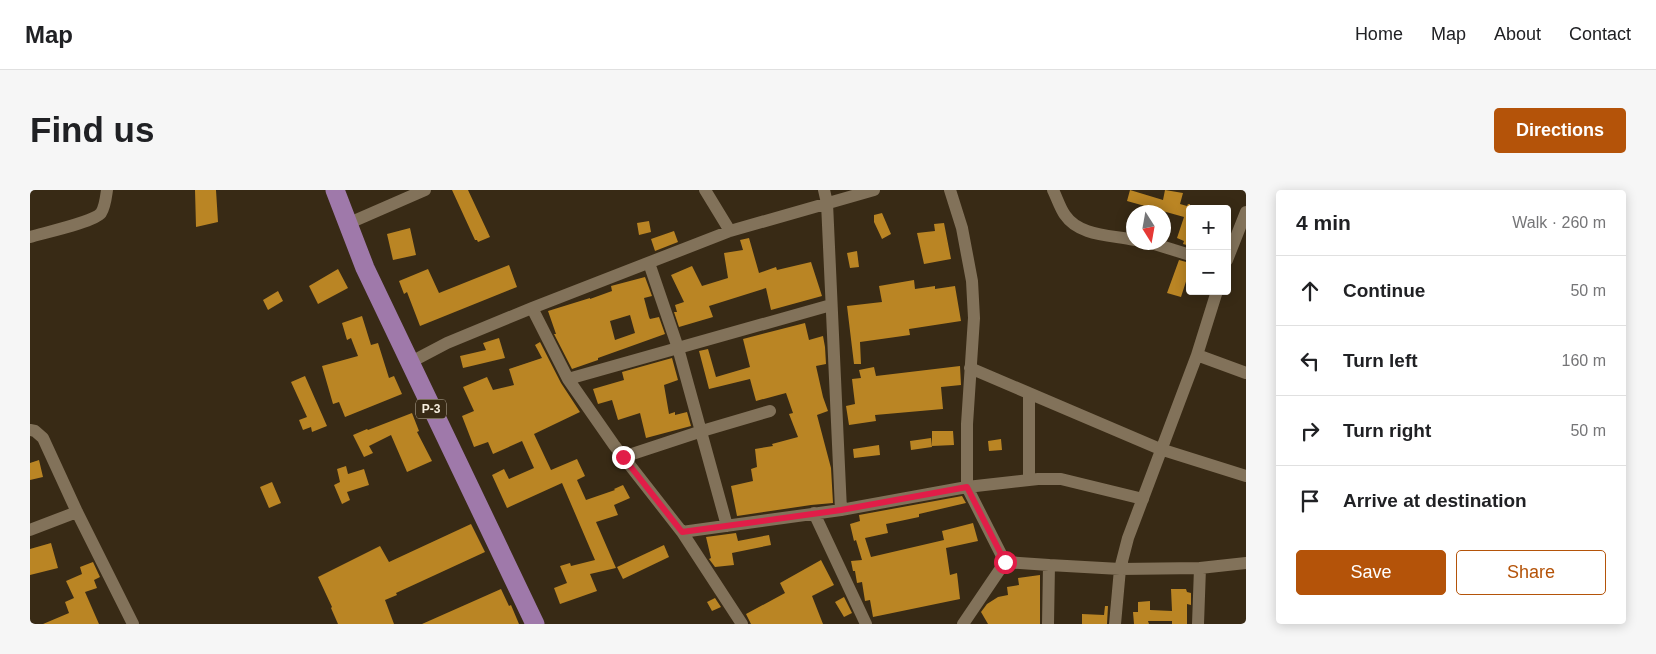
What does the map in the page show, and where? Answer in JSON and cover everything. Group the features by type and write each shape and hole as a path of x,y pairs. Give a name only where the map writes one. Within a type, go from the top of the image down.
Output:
{"main road":[{"name":"P-3","path":"335,190 365,268 534,624"}],"street":[{"path":"30,237 89,220 101,214 107,190"},
{"path":"347,224 425,190"},
{"path":"705,190 730,231"},
{"path":"824,190 827,203 841,510"},
{"path":"409,363 447,343 532,308 730,231 874,190"},
{"path":"950,190 962,228 972,281 974,318 967,424 967,487 1005,562"},
{"path":"1053,190 1064,214 1075,226 1084,230 1126,238"},
{"path":"1231,250 1246,212"},
{"path":"1171,249 1186,254"},
{"path":"649,263 678,348 727,526"},
{"path":"1115,624 1120,569 1128,538 1197,355 1216,295"},
{"path":"568,379 831,305"},
{"path":"532,308 568,379 623,457 682,532 742,624"},
{"path":"1197,355 1246,373"},
{"path":"970,368 1160,449 1246,476"},
{"path":"1029,393 1029,480"},
{"path":"623,457 770,411"},
{"path":"30,430 35,431 43,438 132,624"},
{"path":"682,532 841,510 967,487 1029,480 1061,479 1143,498"},
{"path":"30,530 77,512"},
{"path":"814,514 866,624"},
{"path":"1005,562 1120,569 1200,568 1246,563"},
{"path":"963,624 1005,562"},
{"path":"1048,624 1049,565"},
{"path":"1198,624 1200,568"}],"building":[{"path":"195,190 216,190 218,222 196,227"},
{"path":"452,190 468,190 490,237 478,242 475,240"},
{"path":"1130,190 1163,200 1165,190 1183,193 1180,204 1186,206 1186,245 1183,244 1184,241 1177,238 1184,217 1171,213 1171,205 1141,205 1127,201"},
{"path":"882,213 891,234 882,239 874,222 874,215"},
{"path":"649,221 651,232 639,235 637,223"},
{"path":"944,223 951,259 924,264 917,233 935,231 934,224"},
{"path":"410,228 416,255 393,260 387,234"},
{"path":"674,231 678,242 655,251 651,239"},
{"path":"749,238 759,273 776,267 777,270 811,262 822,296 771,310 766,288 709,306 713,317 679,327 674,312 677,312 675,305 684,302 671,275 692,266 702,286 728,278 724,253 743,250 740,240"},
{"path":"857,251 859,267 850,268 847,253"},
{"path":"1179,260 1186,262 1186,281 1181,297 1167,293"},
{"path":"509,265 517,287 420,326 407,292 404,294 399,281 428,269 439,293"},
{"path":"338,269 348,288 318,304 309,286"},
{"path":"645,277 652,296 644,298 649,317 650,319 659,317 665,334 572,369 554,334 556,334 548,311 612,291 611,286","holes":["630,315 635,333 615,340 610,321"]},
{"path":"914,280 915,289 955,286 961,321 909,329 910,335 860,342 861,364 854,364 847,306 882,302 879,286"},
{"path":"278,291 283,301 268,310 263,300"},
{"path":"362,316 371,345 378,343 389,378 394,376 402,394 345,417 339,402 333,404 322,366 358,356 351,338 347,340 342,323"},
{"path":"805,323 809,340 823,336 825,347 826,364 816,366 828,411 817,415 831,468 833,503 737,516 731,486 753,481 751,469 757,467 755,449 773,446 772,444 798,437 789,414 793,413 786,393 756,401 750,379 709,389 699,351 708,349 716,377 750,367 743,339"},
{"path":"499,338 505,358 463,368 460,356 486,350 483,343"},
{"path":"540,342 561,383 580,412 534,434 551,470 577,459 585,476 577,480 586,500 615,490 623,485 630,498 614,505 618,515 596,522 616,568 590,574 597,591 560,604 554,588 567,583 560,566 570,563 571,566 595,560 562,483 507,508 492,475 504,469 509,479 534,468 522,441 493,454 488,442 474,447 462,416 474,411 463,387 487,377 493,390 514,385 509,369 542,358 535,345"},
{"path":"672,358 678,380 664,385 669,414 675,412 675,415 687,412 691,426 646,438 640,413 618,420 612,400 598,404 593,389 624,380 622,372"},
{"path":"960,366 961,385 941,387 943,409 875,415 876,421 849,425 846,406 855,404 852,379 861,378 859,370 874,367 876,376"},
{"path":"305,376 327,426 312,432 311,427 303,430 299,420 307,417 291,382"},
{"path":"412,413 419,431 417,432 432,461 407,472 391,435 369,446 373,453 364,457 353,435"},
{"path":"932,431 953,431 954,445 932,446"},
{"path":"931,438 932,447 911,450 910,441"},
{"path":"1001,439 1002,450 989,451 988,441"},
{"path":"879,445 880,455 854,458 853,449"},
{"path":"39,460 43,477 30,480 30,463"},
{"path":"346,466 348,474 364,469 369,485 347,492 350,500 342,504 334,485 340,482 337,469"},
{"path":"272,482 281,503 269,508 260,487"},
{"path":"962,496 966,503 919,514 919,517 886,524 888,533 865,538 871,557 944,540 942,531 973,523 978,541 946,548 950,575 957,573 960,599 873,617 870,600 865,601 862,582 857,583 855,571 853,571 851,561 862,560 856,540 854,541 850,524 860,521 859,515"},
{"path":"471,524 485,552 396,593 397,595 385,600 394,624 338,624 318,577 380,546 389,562"},
{"path":"736,533 738,541 769,535 771,545 732,553 734,565 715,567 709,559 711,558 706,537"},
{"path":"51,543 58,568 30,575 30,549"},
{"path":"664,545 669,557 623,579 617,567"},
{"path":"821,560 834,585 812,596 823,624 751,624 746,614 785,593 780,583"},
{"path":"93,562 100,577 94,580 97,588 85,592 99,624 43,624 69,613 65,602 74,598 66,581 82,574 80,567"},
{"path":"1040,575 1040,624 988,624 981,612 987,604 998,597 1008,595 1007,587 1019,585 1018,578"},
{"path":"501,589 509,606 511,605 519,624 422,624"},
{"path":"1171,589 1186,589 1187,592 1191,593 1191,605 1187,604 1187,624 1172,624 1172,621 1148,621 1149,624 1134,624 1133,612 1138,612 1138,602 1150,601 1150,610 1172,611"},
{"path":"844,597 852,613 844,617 835,602"},
{"path":"715,598 721,607 712,611 707,602"},
{"path":"1105,606 1108,606 1107,624 1082,624 1082,614 1104,615"}],"route":[{"path":"623,457 682,532 841,510 967,487 1005,562"}]}
